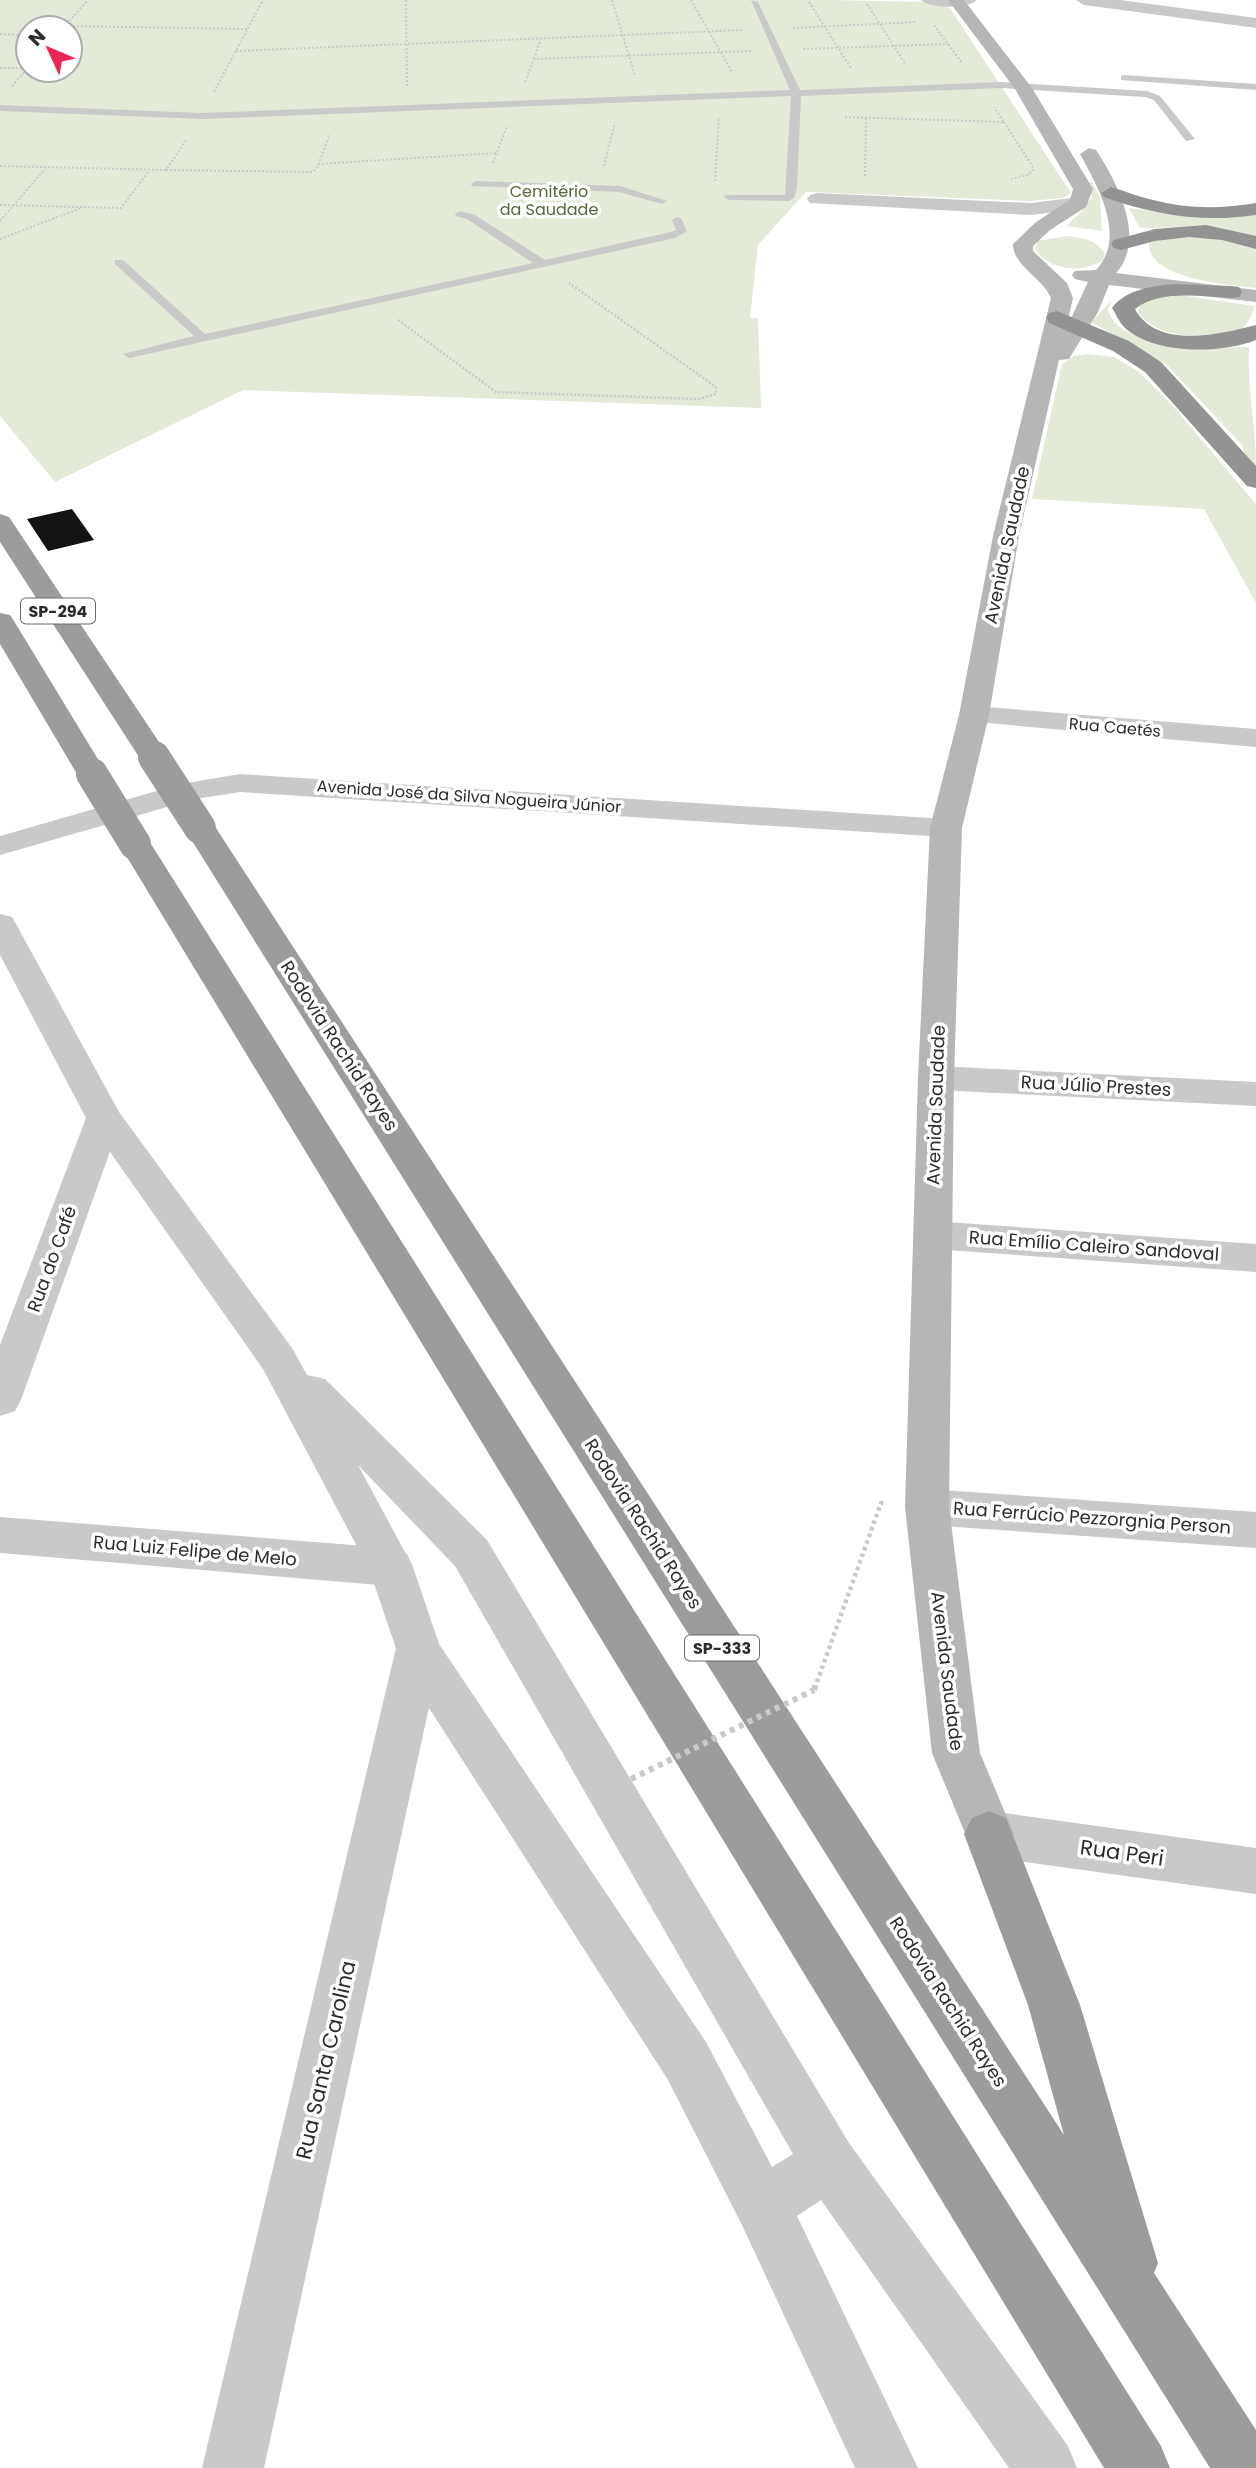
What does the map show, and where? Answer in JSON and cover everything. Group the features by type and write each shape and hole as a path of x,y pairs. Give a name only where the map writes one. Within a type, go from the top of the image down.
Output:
{"highway":[{"path":"1111,193 1133,202 1190,213 1256,209"},
{"path":"1112,241 1188,230 1230,234 1256,243"},
{"path":"1231,292 1147,293 1131,300 1123,308 1125,317 1135,326 1170,340 1218,343 1237,340 1256,332"},
{"path":"1057,318 1083,319 1153,367 1256,481"},
{"path":"1063,350 1102,349 1131,356 1153,367"},
{"name":"SP-294","path":"0,522 200,828"},
{"name":"SP-294","path":"0,621 135,844 1139,2468"},
{"name":"Rodovia Rachid Rayes","path":"200,828 1245,2468"},
{"path":"989,1834 1054,2005 1141,2305"}],"main road":[{"path":"956,0 1023,88 1083,189 1079,203 1040,228 1023,244 1023,253 1045,270 1061,291 1062,298 1045,380"},
{"path":"1030,66 1053,96"},
{"path":"1045,380 1083,319 1101,278 1115,262 1111,193 1080,138"},
{"path":"1040,228 1077,231"},
{"path":"1112,241 1146,268 1231,292 1256,296"},
{"path":"1045,270 1101,278 1146,268"},
{"path":"1083,319 1146,268"},
{"name":"Avenida Saudade","path":"989,1834 956,1753 928,1507 936,1078 946,828 974,715 1006,536 1045,380"}],"street":[{"path":"929,0 969,0"},
{"path":"1084,0 1256,23"},
{"path":"817,199 1049,209 1079,203"},
{"path":"955,207 1016,215 1040,228"},
{"name":"Rua Caetés","path":"974,715 1256,738"},
{"name":"Avenida José da Silva Nogueira Júnior","path":"0,846 192,790 240,783 946,828"},
{"path":"2,932 104,1118 278,1359 391,1567 418,1652 687,2061 762,2205 887,2468"},
{"name":"Rua Júlio Prestes","path":"936,1078 1256,1094"},
{"name":"Rua do Café","path":"0,1401 104,1118"},
{"name":"Rua Emílio Caleiro Sandoval","path":"932,1235 1256,1258"},
{"path":"278,1359 471,1553 829,2163 1046,2468"},
{"name":"Rua Ferrúcio Pezzorgnia Person","path":"928,1507 1256,1530"},
{"name":"Rua Luiz Felipe de Melo","path":"0,1535 391,1567"},
{"name":"Rua Santa Carolina","path":"233,2468 418,1652"},
{"name":"Rua Peri","path":"989,1834 1256,1871"},
{"path":"762,2205 829,2163"}],"lane":[{"path":"754,2 796,92 789,198"},
{"path":"1108,77 1256,87"},
{"path":"0,108 202,116 1001,85 1053,96 1130,91 1154,96 1190,139"},
{"path":"476,184 631,190 662,201"},
{"path":"729,197 817,199"},
{"path":"460,214 471,217 543,264"},
{"path":"129,354 675,235 682,231 677,219"},
{"path":"119,262 202,337"}],"path":[{"path":"76,14 88,0"},
{"path":"166,170 202,116 263,0"},
{"path":"406,0 407,107"},
{"path":"598,188 623,99 635,76 612,0"},
{"path":"691,0 732,73 725,95 715,180"},
{"path":"810,2 865,90"},
{"path":"867,4 920,88"},
{"path":"236,51 919,22"},
{"path":"84,27 248,29"},
{"path":"516,103 541,38"},
{"path":"534,59 948,44"},
{"path":"0,166 149,171 312,172 318,164 340,110"},
{"path":"865,178 866,118"},
{"path":"1003,179 1022,177 1034,169 1004,122"},
{"path":"318,164 497,153"},
{"path":"0,221 45,168"},
{"path":"0,205 121,208 149,171"},
{"path":"0,239 84,207"},
{"path":"372,301 496,392 699,399 716,394 716,387 543,264"},
{"path":"631,1779 814,1689 881,1503 928,1507"}],"green space":[{"name":"Cemitério da Saudade","path":"0,0 926,2 950,8 1071,193 1063,198 1030,201 806,192 758,245 750,318 758,318 761,408 243,390 55,482 0,416"},
{"path":"1087,182 1092,182 1100,198 1102,231 1066,226 1092,197"},
{"path":"1129,208 1195,217 1256,215 1256,238 1199,227 1140,228"},
{"path":"1203,235 1256,248 1256,288 1192,278 1161,265 1152,255 1149,243 1158,239"},
{"path":"1067,236 1093,242 1105,254 1103,260 1086,267 1068,268 1050,262 1036,251 1037,241"},
{"path":"1179,295 1255,306 1241,329 1204,335 1183,335 1163,330 1145,320 1138,312 1144,302"},
{"path":"1112,300 1108,309 1115,322 1129,332 1148,339 1192,346 1249,347 1256,467 1244,453 1243,446 1167,365 1091,322"},
{"path":"1086,354 1114,357 1138,371 1172,405 1256,504 1256,603 1204,509 1032,499 1062,364 1074,356"}],"building":[{"path":"72,509 94,540 48,551 27,519"}]}
